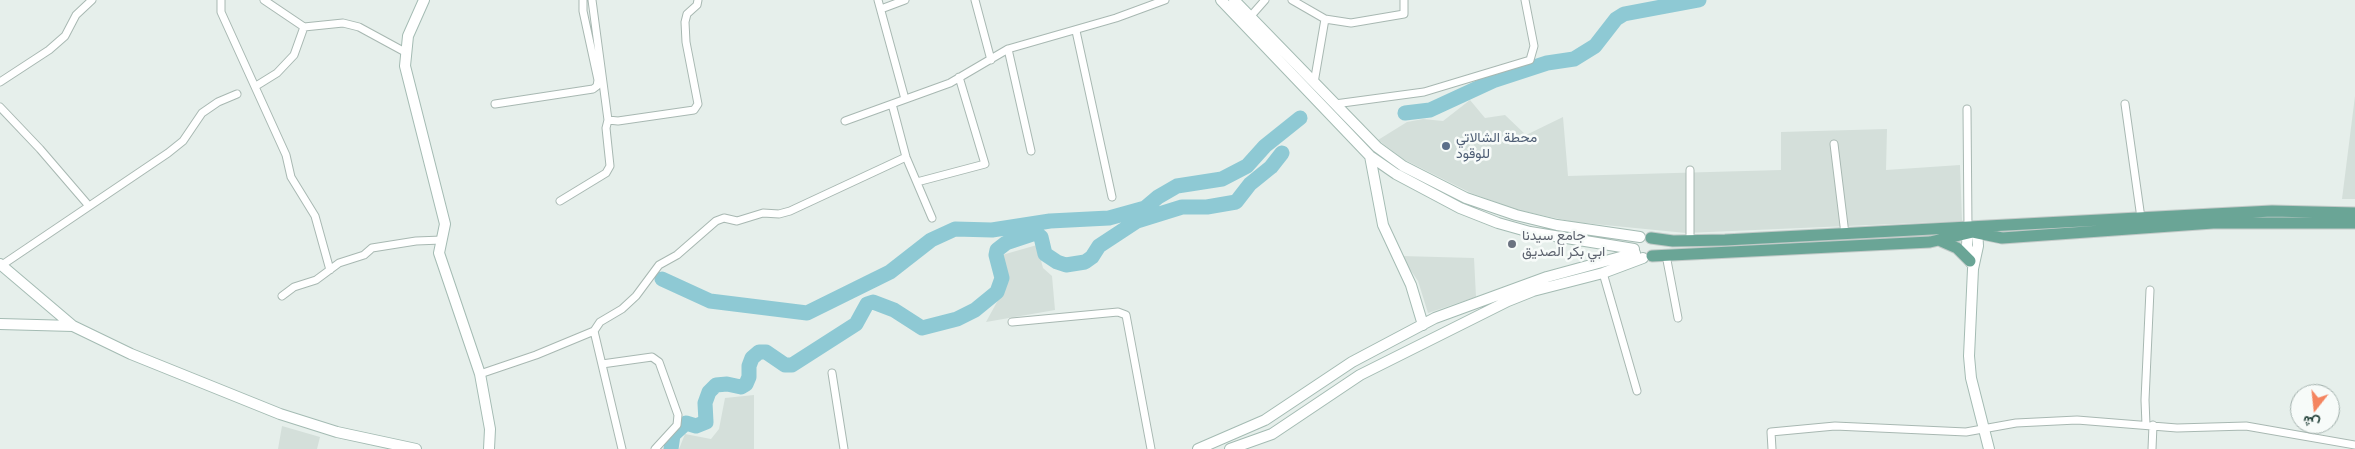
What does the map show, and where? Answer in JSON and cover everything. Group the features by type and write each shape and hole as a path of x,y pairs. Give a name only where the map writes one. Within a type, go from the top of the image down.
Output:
{"main road":[{"path":"424,0 408,36 405,66 445,224 439,253 480,374 490,429 489,449"},
{"path":"1221,0 1370,156 1396,174 1460,208 1498,224 1641,254 1941,241 1973,230"},
{"path":"1234,0 1377,148 1403,166 1466,198 1516,215 1557,224 1645,237 1690,241 1973,230 2023,231 2198,219 2272,211 2355,213"},
{"path":"1370,156 1383,225 1411,285 1423,325"},
{"path":"2023,231 2141,218 2355,223"},
{"path":"1973,230 1970,368 1989,449"},
{"path":"1641,254 1634,244 1645,237"},
{"path":"1230,449 1272,434 1360,375 1508,301 1533,292 1603,273 1656,247 1645,237"},
{"path":"1941,241 1957,248 1971,265"},
{"path":"1198,449 1265,420 1352,362 1423,325 1512,288 1641,254"},
{"path":"1,265 73,326 131,354 280,414 337,432 416,449"},
{"path":"0,324 73,326"}],"street":[{"path":"0,82 48,50 65,36 76,15 92,0"},
{"path":"221,0 221,12 286,155 291,177 315,216 330,270"},
{"path":"264,0 304,27 343,23 359,27 405,52"},
{"path":"495,104 593,89 597,86 598,80 583,11 583,0"},
{"path":"560,201 606,173 610,166 606,128 608,120 592,0"},
{"path":"608,120 618,121 694,110 698,104 685,22 687,14 697,5 698,0"},
{"path":"878,0 904,99"},
{"path":"881,9 905,0"},
{"path":"975,0 991,60"},
{"path":"845,121 959,78 1008,50 1076,31 1166,0"},
{"path":"1250,17 1265,0"},
{"path":"1292,0 1325,19 1351,23 1404,14 1404,0"},
{"path":"1335,104 1424,92 1530,60 1534,46 1525,0"},
{"path":"1314,83 1325,19"},
{"path":"256,86 276,73 294,55 304,27"},
{"path":"1076,31 1112,197"},
{"path":"1008,50 1030,151"},
{"path":"917,182 985,164 959,78"},
{"path":"1,265 183,141 202,113 218,102 237,94"},
{"path":"892,104 906,157 932,218"},
{"path":"2125,104 2141,218"},
{"path":"0,106 89,206"},
{"path":"1967,109 1973,230"},
{"path":"1834,144 1845,234"},
{"path":"480,374 536,355 594,331 600,322 622,309 636,296 659,265 677,255 716,221 724,218 737,221 763,212 779,214 790,211 906,157"},
{"path":"1690,170 1690,241"},
{"path":"282,296 294,287 316,280 339,263 364,255 372,248 416,241 442,240"},
{"path":"1666,254 1678,318"},
{"path":"1603,273 1637,391"},
{"path":"2150,290 2145,400 2152,449"},
{"path":"1012,322 1118,312 1126,315 1152,449"},
{"path":"594,331 622,449"},
{"path":"602,364 652,357 659,362 678,415 676,425 655,449"},
{"path":"832,373 844,449"},
{"path":"1772,449 1771,432 1835,426 1939,431 1985,430 2016,423 2052,420 2077,420 2177,428 2246,426 2355,445"}],"shaded area":[{"path":"2355,96 2355,199 2342,199"},
{"path":"1470,100 1485,118 1505,115 1526,135 1563,117 1568,176 1781,170 1781,132 1887,129 1886,170 1960,165 1962,221 1686,233 1574,222 1517,210 1471,193 1403,159 1378,140 1407,122 1423,119 1443,121"},
{"path":"1037,245 1043,268 1052,276 1055,310 986,322 1009,280 1002,255"},
{"path":"1401,256 1474,258 1476,297 1428,313 1418,281"},
{"path":"754,395 754,449 679,449 685,434 711,439 719,429 725,398"},
{"path":"282,426 320,437 317,449 278,449"}],"waterway":[{"path":"1405,113 1430,110 1495,80 1547,63 1574,59 1595,46 1616,19 1624,14 1699,0"},
{"path":"662,279 710,301 807,313 890,272 931,240 955,229 992,230 1050,221 1109,218 1145,208 1158,197 1177,186 1222,179 1247,166 1265,146 1300,118"},
{"path":"671,449 673,435 686,423 696,426 706,422 705,403 709,392 716,385 727,384 741,387 746,384 752,358 759,352 766,352 785,365 792,365 856,324 867,304 873,302 894,310 922,328 957,319 975,310 997,292 1002,278 996,255 997,250 1006,243 1036,233 1041,237 1045,254 1057,262 1066,265 1085,262 1092,257 1099,246 1137,221 1182,207 1207,207 1236,202 1250,184 1271,167 1282,153"}],"place":[{"name":"محطة الشالاتي للوقود","path":"1446,146"},
{"name":"جامع سيدنا ابي بكر الصديق","path":"1512,244"}]}
